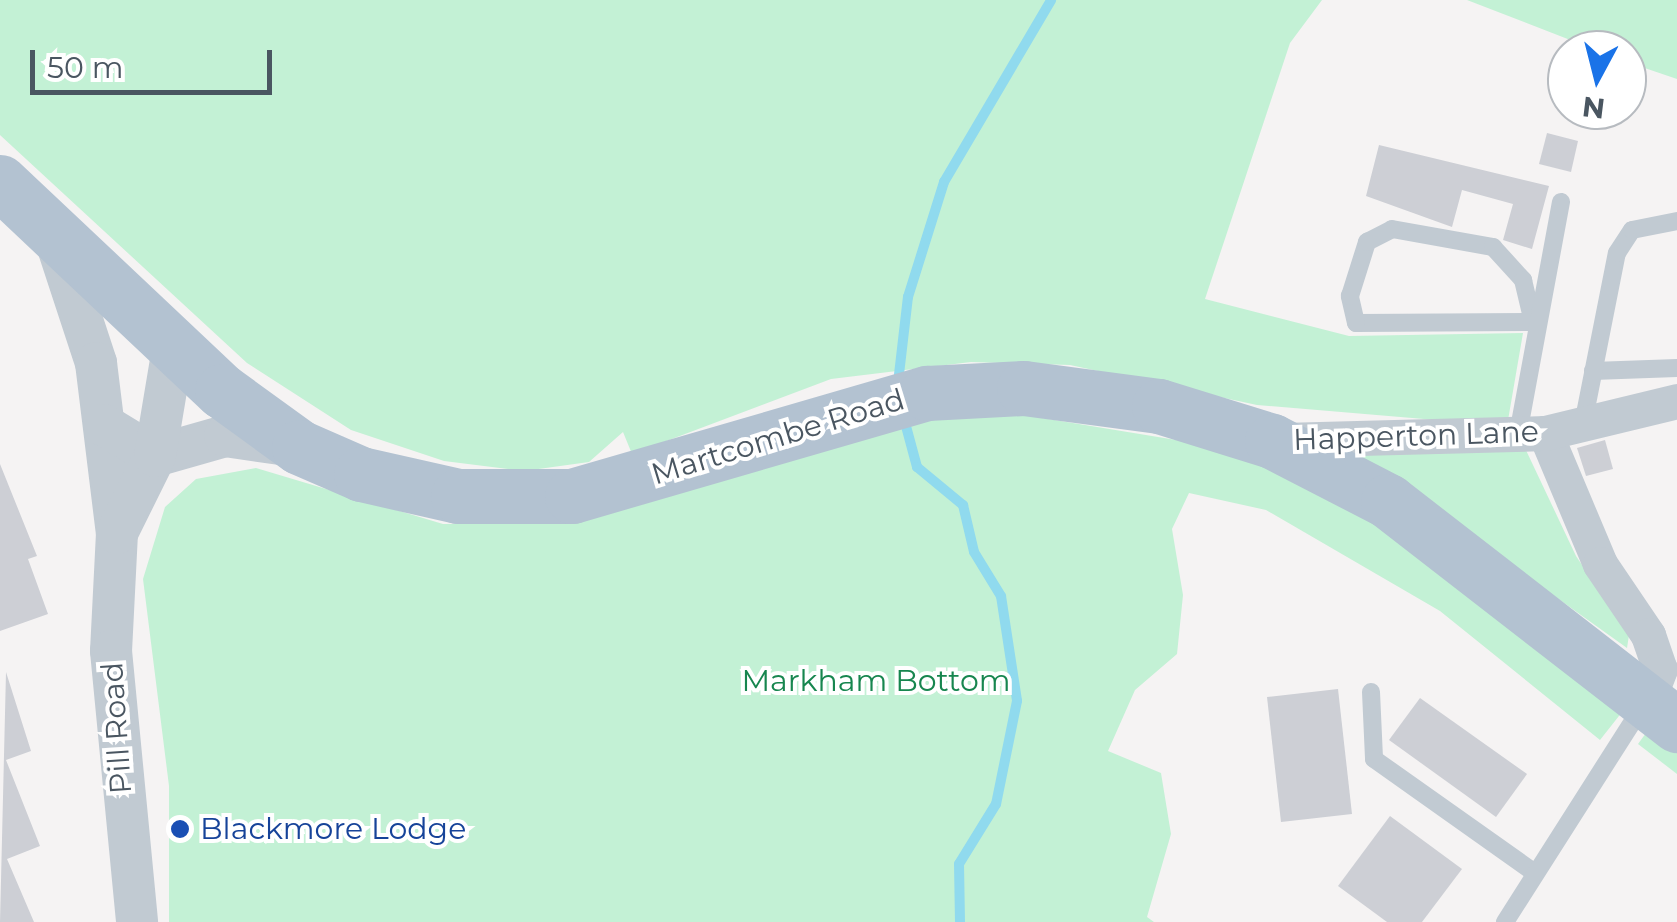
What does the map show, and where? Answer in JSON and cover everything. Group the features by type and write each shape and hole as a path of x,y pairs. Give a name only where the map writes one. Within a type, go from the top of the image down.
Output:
{"main road":[{"name":"Pill Road","path":"0,182 53,232"},
{"name":"Martcombe Road","path":"53,232 159,335 300,447 396,485 458,496 572,496 642,479 926,393 1024,388 1165,407 1272,441 1388,501 1662,713"}],"street":[{"name":"Pill Road","path":"53,232 96,363 118,533 111,651 136,922"},
{"name":"Pill Road","path":"118,533 155,456 159,335"},
{"path":"96,363 159,335"},
{"name":"Happerton Lane","path":"1272,441 1531,434 1677,401"},
{"path":"104,425 155,456 224,436 300,447"},
{"path":"1531,434 1600,564 1648,635 1660,669 1662,713"}],"lane":[{"path":"1531,434 1534,322 1561,202"},
{"path":"1584,424 1617,253 1632,230 1677,221"},
{"path":"1444,233 1507,260 1534,322 1356,322 1350,296 1375,234 1444,233"},
{"path":"1593,371 1677,368"},
{"path":"1371,692 1374,760 1535,873"},
{"path":"1505,922 1535,873 1662,713"}],"green space":[{"path":"0,0 1322,0 1290,43 1205,299 1349,336 1523,333 1507,426 1257,405 1070,365 971,362 831,379 632,454 623,432 589,462 524,471 444,461 351,430 247,363 0,135"},
{"path":"1467,0 1677,0 1677,79 1647,69 1647,30 1547,31"},
{"name":"Markham Bottom","path":"1024,415 1219,447 1408,527 1630,702 1600,740 1440,611 1266,510 1189,493 1172,529 1183,595 1177,654 1135,690 1108,751 1161,773 1171,834 1147,917 1154,922 169,922 169,786 143,579 165,507 196,479 256,468 443,524 560,523 930,420"},
{"path":"1524,446 1576,556 1629,635 1627,648 1427,505 1326,448"},
{"path":"1654,722 1677,741 1677,774 1638,744"}],"building":[{"path":"1547,133 1578,141 1571,172 1539,164"},
{"path":"1379,145 1549,186 1532,249 1503,240 1513,204 1462,190 1452,227 1366,196"},
{"path":"1605,440 1613,469 1586,476 1577,448"},
{"path":"0,464 37,556 28,559 48,614 0,631"},
{"path":"6,672 31,751 6,760 40,846 7,859 34,922 0,922"},
{"path":"1338,689 1352,814 1281,822 1267,697"},
{"path":"1420,698 1527,774 1496,817 1389,740"},
{"path":"1390,816 1462,869 1422,922 1387,922 1338,886"}],"waterway":[{"path":"898,383 908,297 944,182 1051,0"},
{"path":"903,415 917,467 963,505 974,552 1001,596 1017,701 996,804 959,864 960,922"}],"place":[{"name":"Blackmore Lodge","path":"180,829"}]}
